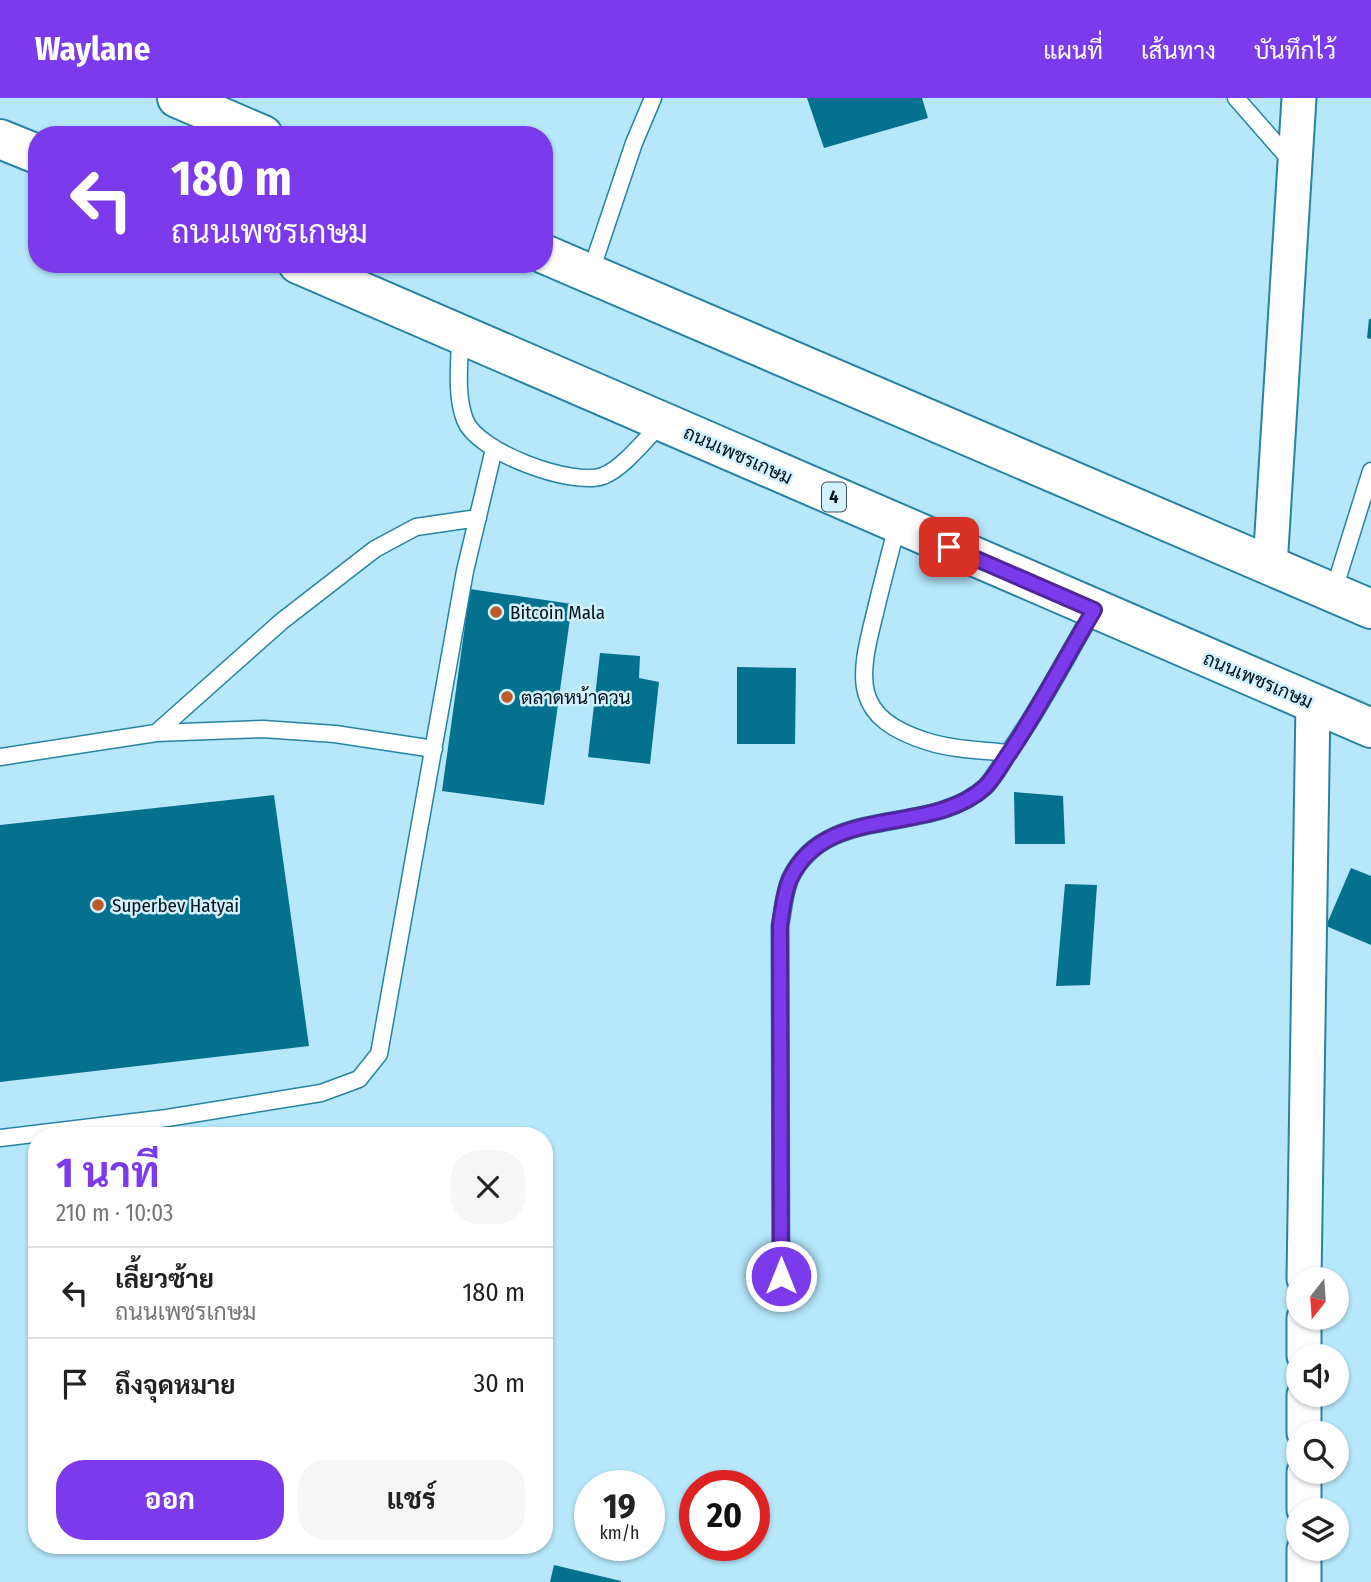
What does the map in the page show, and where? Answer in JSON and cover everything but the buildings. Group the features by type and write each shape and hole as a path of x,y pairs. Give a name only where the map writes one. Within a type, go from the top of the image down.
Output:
{"highway":[{"path":"177,98 242,126"},
{"path":"0,139 28,150"},
{"path":"553,258 1371,609"},
{"name":"ถนนเพชรเกษม","path":"319,273 1371,728"}],"street":[{"path":"1270,566 1299,98"},
{"path":"1304,1267 1313,703"},
{"path":"1304,1561 1304,1582"}],"lane":[{"path":"590,274 634,143 653,98"},
{"path":"1236,98 1294,163"},
{"path":"460,332 459,392 465,421 475,436 494,449 528,465 567,475 601,477 615,469 663,422"},
{"path":"86,1127 321,1093 359,1079 379,1054 465,571 494,449"},
{"path":"1333,593 1371,471"},
{"path":"156,733 282,621 375,549 416,527 478,518"},
{"path":"897,525 863,665 864,691 883,720 908,735 933,744 1009,753"},
{"path":"781,1302 780,926 790,879 807,854 851,829 947,810 970,800 988,784 1009,753 1094,610"},
{"path":"0,757 156,733 263,729 335,734 434,749"},
{"path":"0,1138 28,1134"}],"place":[{"name":"Bitcoin Mala","path":"496,612"},
{"name":"ตลาดหน้าควน","path":"507,697"},
{"name":"Superbev Hatyai","path":"98,905"}],"route":[{"path":"781,1276 780,926 790,879 807,854 851,829 908,820 947,810 970,800 988,784 1017,741 1094,610 949,547"}]}
